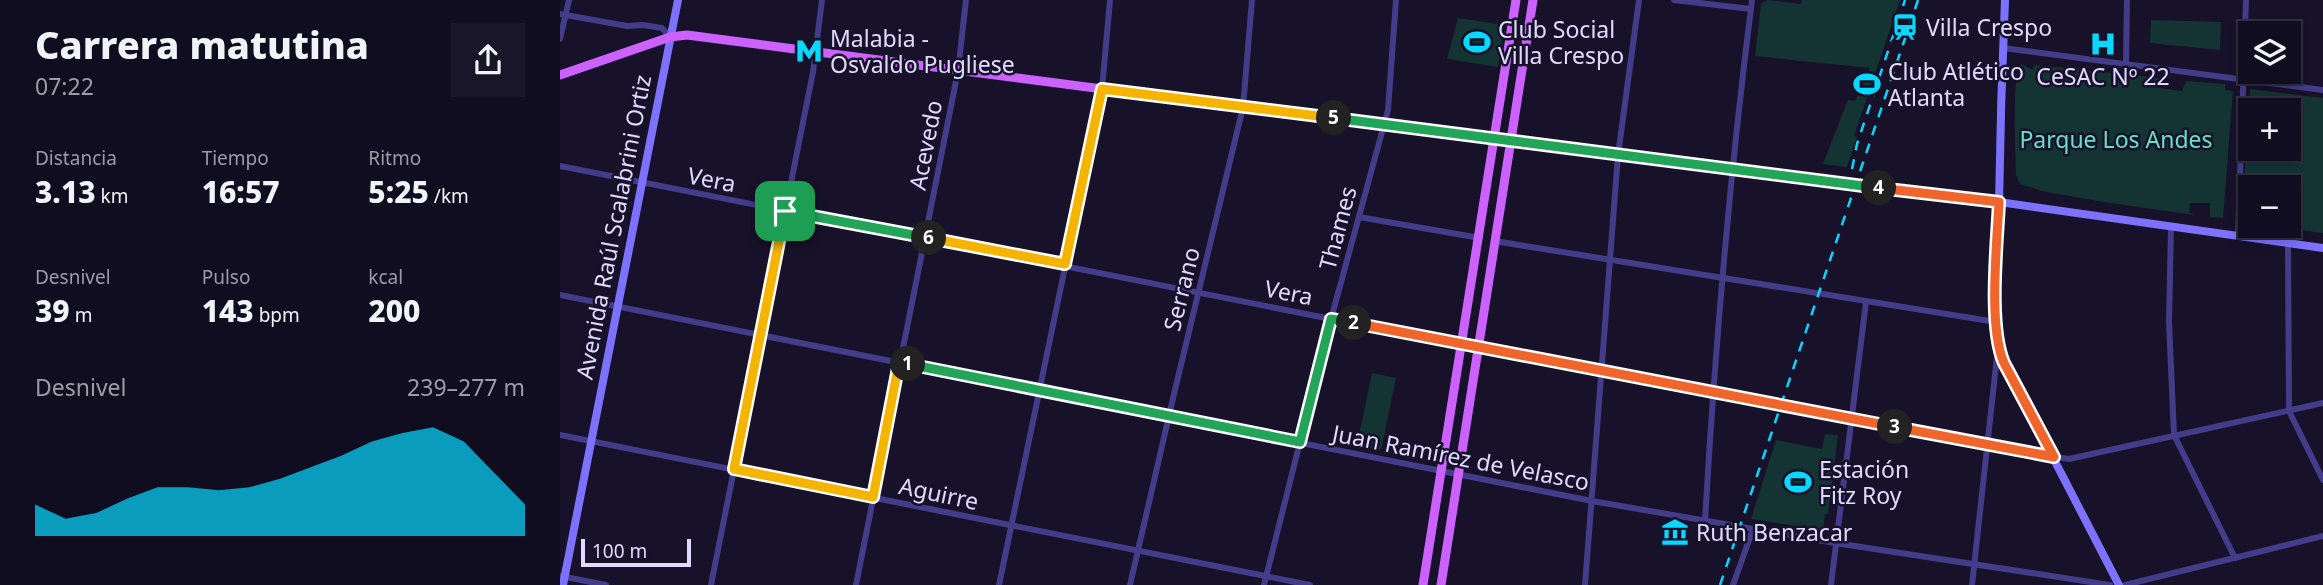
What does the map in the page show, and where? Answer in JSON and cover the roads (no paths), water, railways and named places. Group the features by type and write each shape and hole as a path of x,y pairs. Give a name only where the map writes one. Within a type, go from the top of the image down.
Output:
{"main road":[{"name":"Avenida Raúl Scalabrini Ortiz","path":"562,579 678,0"},
{"path":"1423,585 1516,0"},
{"path":"1441,585 1456,475 1479,347 1533,0"},
{"path":"2005,0 1996,322 1998,347 2119,585"},
{"path":"560,75 670,37 687,35 1999,202 2238,237"},
{"path":"2246,238 2323,248"}],"street":[{"path":"560,39 563,15 569,0"},
{"path":"711,585 817,52 822,0"},
{"name":"Acevedo","path":"856,585 958,71 966,0"},
{"path":"999,585 1102,89 1110,0"},
{"name":"Serrano","path":"1130,585 1243,107 1252,0"},
{"name":"Thames","path":"1264,585 1331,319 1388,110 1396,0"},
{"path":"1586,585 1618,155 1639,0"},
{"path":"1674,0 1751,9"},
{"path":"1705,521 1712,393 1732,170 1752,0"},
{"path":"2126,64 2127,0"},
{"path":"2245,21 2246,0"},
{"path":"563,15 627,26 662,28 670,37"},
{"path":"2003,48 2238,78"},
{"path":"2240,175 2243,84"},
{"path":"2279,84 2323,90"},
{"name":"Vera","path":"560,166 1065,264 1331,319 2054,457 2069,459 2323,404"},
{"path":"1359,217 1480,238"},
{"path":"2171,228 2169,322 2174,435 2235,558"},
{"path":"1494,241 1996,322"},
{"path":"2288,243 2289,411 2323,480"},
{"name":"Juan Ramírez de Velasco","path":"560,295 1592,501 1835,543 2110,585"},
{"path":"1831,585 1866,302"},
{"path":"1972,585 1998,347"},
{"name":"Aguirre","path":"560,435 1310,585"},
{"path":"1733,585 1753,529"},
{"path":"2125,585 2323,536"},
{"path":"562,579 606,585"}],"railway":[{"path":"1852,169 1857,144 1905,0"},
{"path":"1720,585 1918,0"}],"place":[{"name":"Villa Crespo","path":"1905,27"},
{"name":"Club Social Villa Crespo","path":"1477,42"},
{"name":"CeSAC Nº 22","path":"2103,44"},
{"name":"Malabia - Osvaldo Pugliese","path":"809,51"},
{"name":"Club Atlético Atlanta","path":"1867,84"},
{"name":"Estación Fitz Roy","path":"1798,482"},
{"name":"Ruth Benzacar","path":"1675,532"}],"park label":[{"name":"Parque Los Andes","path":"2116,139"}]}
